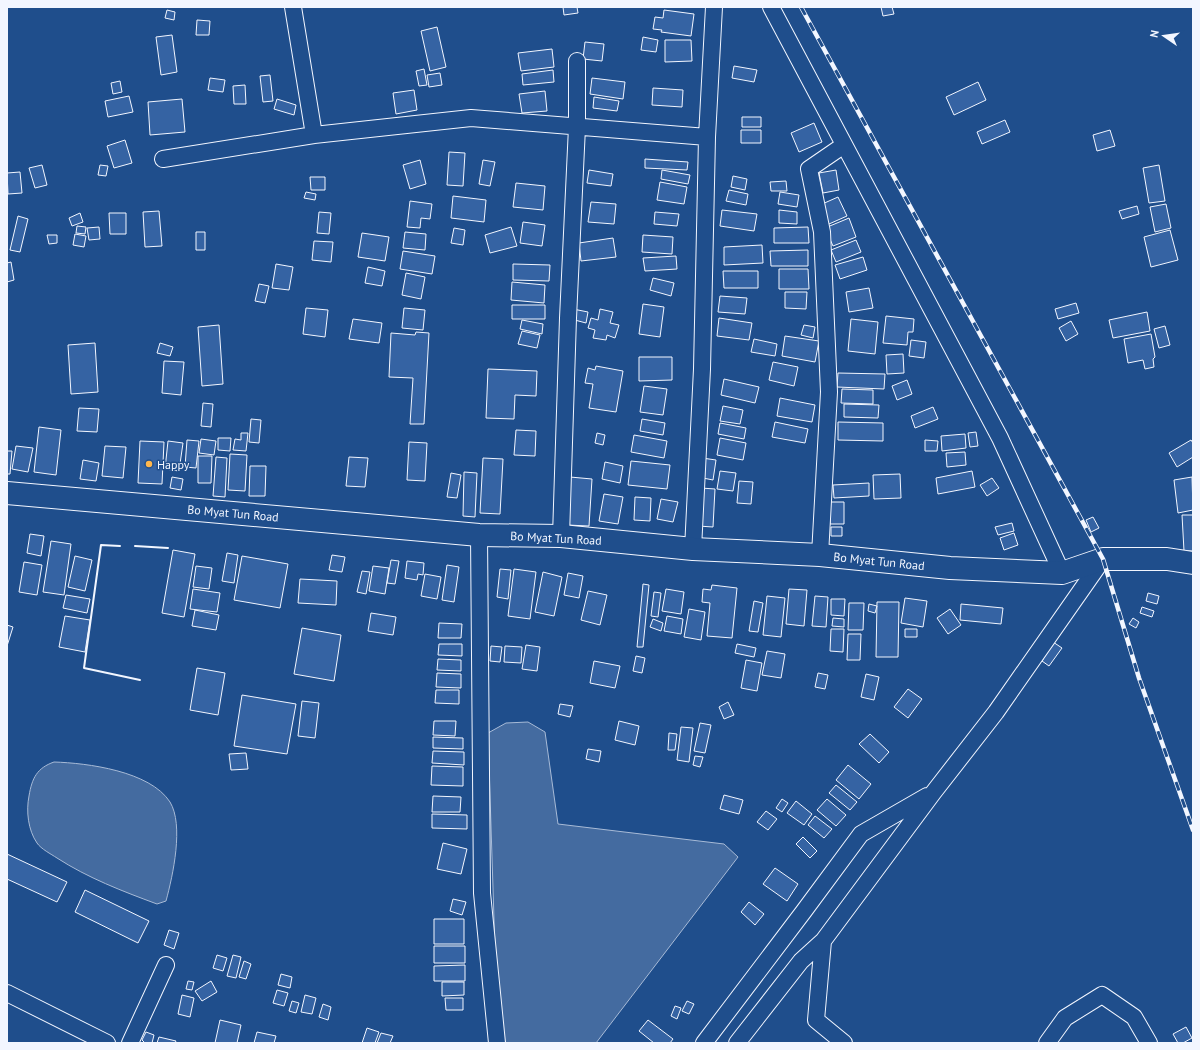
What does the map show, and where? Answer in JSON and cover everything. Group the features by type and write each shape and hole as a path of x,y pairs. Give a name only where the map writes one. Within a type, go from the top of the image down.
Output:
{"main road":[{"name":"Bo Myat Tun Road","path":"7,493 479,535 561,536 693,549 820,555 950,568 1062,573 1103,559 1167,559 1193,563"}],"street":[{"path":"293,7 314,135"},
{"path":"693,549 702,369 707,137 714,7"},
{"path":"771,7 1000,438 1062,573"},
{"path":"561,536 568,318 577,127 578,61"},
{"path":"163,159 314,135 471,118 707,137"},
{"path":"820,555 828,385 822,232 809,169 844,145"},
{"path":"479,535 482,893 497,1043"},
{"path":"737,1043 801,961 823,941 933,793 996,712 1103,559"},
{"path":"704,1043 861,834 933,793"},
{"path":"823,941 816,1020 844,1043"},
{"path":"130,1043 166,965"},
{"path":"7,993 107,1043"},
{"path":"1047,1043 1065,1018 1102,995 1134,1017 1149,1043"}],"water":[{"path":"528,722 545,732 558,824 724,844 738,857 596,1043 498,1043 488,733 506,723"},
{"path":"54,762 100,767 133,776 161,791 170,802 174,812 177,837 172,878 166,901 157,904 106,884 81,872 46,851 39,845 34,838 28,820 29,796 36,774 43,767"}],"building":[{"path":"563,7 577,7 578,13 564,15"},
{"path":"881,7 892,7 894,14 883,16"},
{"path":"167,10 175,12 174,20 165,18"},
{"path":"664,10 694,14 691,36 661,32 662,30 653,29 655,17 663,18"},
{"path":"197,20 210,21 209,35 196,35"},
{"path":"437,27 446,67 430,71 421,31"},
{"path":"172,35 177,72 161,75 156,37"},
{"path":"643,37 658,40 656,52 641,50"},
{"path":"665,40 691,40 692,61 665,62"},
{"path":"585,42 604,44 602,61 583,59"},
{"path":"552,49 554,67 521,71 518,53"},
{"path":"734,66 757,70 754,82 732,78"},
{"path":"424,69 427,85 419,86 416,71"},
{"path":"553,70 554,82 523,85 522,74"},
{"path":"440,73 442,85 429,87 427,75"},
{"path":"270,75 273,101 263,102 260,76"},
{"path":"210,78 225,80 223,92 208,90"},
{"path":"592,78 625,82 623,99 590,94"},
{"path":"120,81 122,92 113,94 111,83"},
{"path":"978,82 986,100 954,115 946,97"},
{"path":"245,85 246,104 234,104 233,86"},
{"path":"653,88 683,90 682,107 652,105"},
{"path":"414,90 417,110 396,114 393,93"},
{"path":"545,91 547,111 522,113 519,94"},
{"path":"129,96 133,112 108,117 105,101"},
{"path":"594,97 619,101 617,111 593,108"},
{"path":"182,99 185,132 150,135 148,102"},
{"path":"277,99 296,105 294,115 274,109"},
{"path":"742,117 761,117 761,127 742,127"},
{"path":"1005,120 1010,132 982,144 977,132"},
{"path":"814,123 822,142 799,152 791,133"},
{"path":"741,130 761,130 761,143 741,143"},
{"path":"1110,130 1115,146 1097,151 1093,135"},
{"path":"125,140 132,163 114,168 107,146"},
{"path":"449,152 465,153 463,186 447,185"},
{"path":"645,159 688,162 687,170 645,168"},
{"path":"420,160 426,184 410,189 403,165"},
{"path":"483,160 495,162 490,186 479,184"},
{"path":"42,165 47,185 35,188 29,168"},
{"path":"100,165 108,166 106,176 98,175"},
{"path":"1159,165 1165,201 1149,203 1143,168"},
{"path":"589,170 613,174 611,186 587,183"},
{"path":"662,170 690,175 688,184 661,179"},
{"path":"836,170 839,190 823,193 819,173"},
{"path":"20,172 22,193 8,194 7,173"},
{"path":"733,176 747,179 745,190 731,187"},
{"path":"310,177 325,177 325,190 311,190"},
{"path":"786,181 787,191 771,191 770,182"},
{"path":"660,182 687,187 684,204 657,200"},
{"path":"516,183 545,186 543,210 513,207"},
{"path":"729,190 748,194 746,205 726,201"},
{"path":"306,192 316,194 315,200 304,198"},
{"path":"780,192 799,195 797,207 778,204"},
{"path":"453,196 486,200 484,222 451,218"},
{"path":"838,197 847,216 829,224 820,205"},
{"path":"410,201 432,204 430,219 421,218 420,228 407,227"},
{"path":"591,202 616,204 614,224 588,222"},
{"path":"1166,204 1171,228 1155,232 1150,207"},
{"path":"1137,206 1139,214 1122,219 1119,211"},
{"path":"722,210 757,214 754,231 720,226"},
{"path":"779,210 797,212 797,224 779,223"},
{"path":"159,211 162,246 145,247 143,212"},
{"path":"319,212 331,213 329,234 317,233"},
{"path":"655,212 679,214 677,226 654,224"},
{"path":"80,213 83,222 72,226 69,218"},
{"path":"109,213 126,213 126,234 110,234"},
{"path":"18,216 28,219 20,252 10,250"},
{"path":"849,218 856,237 833,246 825,228"},
{"path":"523,222 545,225 542,246 520,243"},
{"path":"77,226 86,227 85,234 76,233"},
{"path":"99,227 100,239 89,240 87,228"},
{"path":"511,227 517,246 490,253 485,235"},
{"path":"808,227 809,243 774,243 774,228"},
{"path":"454,228 465,230 463,245 451,243"},
{"path":"1170,230 1178,260 1151,267 1144,237"},
{"path":"196,232 205,232 205,250 196,250"},
{"path":"405,232 426,234 425,250 403,248"},
{"path":"362,233 389,237 385,261 358,257"},
{"path":"75,234 86,236 84,247 73,245"},
{"path":"47,235 57,235 57,243 49,244"},
{"path":"643,235 673,237 672,254 642,252"},
{"path":"613,238 616,257 581,261 579,243"},
{"path":"856,240 861,252 836,262 831,250"},
{"path":"314,241 333,242 331,262 312,260"},
{"path":"762,245 763,263 724,265 724,247"},
{"path":"808,250 808,266 771,266 770,251"},
{"path":"403,251 435,256 432,274 400,269"},
{"path":"676,256 677,269 645,271 643,258"},
{"path":"863,257 867,270 840,279 835,265"},
{"path":"11,262 14,280 7,282 7,263"},
{"path":"276,264 293,267 289,290 272,288"},
{"path":"513,264 550,265 549,281 513,280"},
{"path":"368,267 385,271 382,286 365,283"},
{"path":"779,269 808,269 809,289 779,289"},
{"path":"723,271 758,271 758,288 724,288"},
{"path":"406,273 425,277 421,299 402,295"},
{"path":"653,278 674,283 671,296 650,290"},
{"path":"512,282 545,285 544,303 511,300"},
{"path":"259,284 269,286 265,303 255,301"},
{"path":"869,288 873,308 849,312 846,292"},
{"path":"785,292 807,292 806,309 785,308"},
{"path":"720,296 747,298 745,314 718,312"},
{"path":"1076,303 1079,313 1058,319 1055,309"},
{"path":"643,304 664,307 660,337 639,334"},
{"path":"512,305 545,305 545,319 512,319"},
{"path":"306,308 328,310 325,337 303,334"},
{"path":"404,308 425,310 423,330 402,328"},
{"path":"573,309 588,312 586,323 571,319"},
{"path":"600,309 613,312 610,323 619,325 615,338 607,335 606,340 593,338 595,330 588,328 591,318 598,320"},
{"path":"1147,312 1150,331 1113,338 1109,320"},
{"path":"886,316 914,319 913,332 908,332 907,345 883,343"},
{"path":"719,318 752,323 749,340 717,336"},
{"path":"353,319 382,323 379,343 349,339"},
{"path":"851,319 878,322 875,354 848,351"},
{"path":"522,320 543,324 542,334 520,329"},
{"path":"1071,321 1078,334 1066,341 1059,328"},
{"path":"219,325 223,384 202,386 198,327"},
{"path":"804,325 815,327 813,338 801,335"},
{"path":"1165,326 1170,345 1159,348 1154,329"},
{"path":"522,331 540,335 537,348 518,344"},
{"path":"416,332 429,333 424,424 410,424 413,378 389,377 391,333 415,335"},
{"path":"1151,334 1155,357 1153,359 1154,367 1145,369 1143,360 1128,363 1124,339"},
{"path":"785,336 819,341 815,362 782,356"},
{"path":"754,339 777,344 775,356 751,352"},
{"path":"911,340 926,342 924,358 909,356"},
{"path":"95,343 98,392 71,394 68,345"},
{"path":"160,343 173,347 170,356 157,353"},
{"path":"903,354 904,373 887,374 886,355"},
{"path":"639,357 672,357 672,380 639,381"},
{"path":"164,361 184,362 181,395 162,393"},
{"path":"773,362 798,367 794,386 769,380"},
{"path":"596,366 623,371 616,412 589,408 593,384 585,383 588,368 595,370"},
{"path":"488,369 537,371 536,396 515,395 514,419 486,418"},
{"path":"838,373 885,374 884,389 837,387"},
{"path":"724,379 759,387 755,403 721,395"},
{"path":"907,380 912,394 897,400 892,386"},
{"path":"644,386 667,389 663,415 640,412"},
{"path":"842,389 873,390 873,404 841,403"},
{"path":"780,398 815,405 812,422 777,416"},
{"path":"203,403 213,404 211,427 201,426"},
{"path":"844,404 879,405 878,418 844,417"},
{"path":"723,406 743,410 740,424 720,421"},
{"path":"933,407 938,419 915,428 911,416"},
{"path":"79,408 99,409 97,432 77,431"},
{"path":"251,419 261,420 259,443 249,442"},
{"path":"642,419 665,423 663,435 640,431"},
{"path":"775,422 808,429 805,443 772,437"},
{"path":"838,422 883,423 883,441 838,440"},
{"path":"720,423 746,428 744,439 718,434"},
{"path":"39,427 61,430 56,475 34,472"},
{"path":"516,430 536,431 535,456 514,455"},
{"path":"976,432 978,446 970,447 968,433"},
{"path":"241,433 248,433 246,451 233,450 235,439 241,440"},
{"path":"597,433 605,435 603,445 595,443"},
{"path":"965,434 966,448 942,451 941,436"},
{"path":"634,435 667,441 664,458 631,452"},
{"path":"218,438 231,438 230,451 218,450"},
{"path":"720,438 746,443 743,460 717,455"},
{"path":"201,439 216,441 214,455 199,453"},
{"path":"187,440 199,441 196,468 185,467"},
{"path":"925,440 938,441 937,451 925,451"},
{"path":"1191,440 1193,443 1193,457 1177,467 1169,453"},
{"path":"140,441 164,442 162,484 138,483"},
{"path":"168,441 183,443 179,471 165,469"},
{"path":"409,442 427,443 425,481 407,480"},
{"path":"16,446 33,448 28,472 12,469"},
{"path":"105,446 126,447 123,478 102,476"},
{"path":"7,451 12,451 10,474 7,474"},
{"path":"965,452 966,465 947,467 946,453"},
{"path":"230,454 247,455 245,491 228,490"},
{"path":"198,456 212,456 211,483 198,483"},
{"path":"216,457 227,458 225,497 213,496"},
{"path":"349,457 368,458 365,487 346,486"},
{"path":"483,458 503,459 500,514 480,513"},
{"path":"702,458 716,460 713,480 698,477"},
{"path":"83,460 99,463 96,481 80,479"},
{"path":"631,461 670,465 667,489 628,485"},
{"path":"605,462 623,466 620,483 602,479"},
{"path":"250,466 266,466 265,496 249,496"},
{"path":"720,471 736,473 733,491 717,489"},
{"path":"972,471 975,487 938,494 936,478"},
{"path":"464,472 477,473 475,517 463,516"},
{"path":"451,473 461,475 457,498 447,497"},
{"path":"900,474 901,498 874,499 873,475"},
{"path":"172,477 183,479 181,490 170,488"},
{"path":"570,477 592,479 589,526 567,525"},
{"path":"1192,477 1193,510 1178,513 1174,480"},
{"path":"992,478 999,488 987,496 980,485"},
{"path":"739,481 753,482 751,504 737,503"},
{"path":"869,483 869,496 834,498 833,485"},
{"path":"701,488 715,489 713,527 698,526"},
{"path":"604,494 623,497 618,524 599,521"},
{"path":"635,497 651,498 650,521 634,520"},
{"path":"661,499 678,502 673,522 657,519"},
{"path":"830,502 844,502 844,524 830,524"},
{"path":"1182,515 1193,515 1193,551 1184,551"},
{"path":"1093,517 1099,528 1091,532 1086,520"},
{"path":"1012,523 1014,531 998,535 995,527"},
{"path":"831,527 842,527 842,536 831,536"},
{"path":"1014,533 1018,545 1004,550 1000,538"},
{"path":"30,534 44,536 41,556 27,553"},
{"path":"51,541 71,544 64,595 43,592"},
{"path":"173,550 195,554 184,617 162,613"},
{"path":"227,553 238,555 234,583 222,581"},
{"path":"332,555 345,557 342,572 329,570"},
{"path":"75,556 92,560 85,591 68,587"},
{"path":"242,556 288,564 280,608 234,600"},
{"path":"391,560 399,561 395,584 387,583"},
{"path":"407,561 424,563 423,575 418,574 417,580 405,578"},
{"path":"24,562 42,565 37,595 19,592"},
{"path":"447,565 459,567 454,602 442,600"},
{"path":"196,566 212,568 209,589 193,587"},
{"path":"373,566 389,568 385,594 369,591"},
{"path":"500,569 511,570 508,599 497,597"},
{"path":"514,569 536,572 530,619 508,616"},
{"path":"362,571 370,572 366,594 357,592"},
{"path":"543,572 562,577 554,616 535,612"},
{"path":"568,573 583,576 579,598 564,595"},
{"path":"425,574 441,577 437,599 421,596"},
{"path":"300,579 337,581 336,605 298,603"},
{"path":"643,584 649,585 643,647 637,647"},
{"path":"712,585 737,588 732,638 707,636 710,603 702,602 703,589 711,590"},
{"path":"193,589 220,593 217,612 190,609"},
{"path":"666,589 684,592 681,614 662,611"},
{"path":"789,589 807,590 804,626 786,624"},
{"path":"588,591 607,595 600,625 581,620"},
{"path":"654,592 661,593 658,617 651,616"},
{"path":"1148,593 1159,596 1157,604 1146,601"},
{"path":"66,595 90,599 87,613 63,608"},
{"path":"767,596 785,598 781,637 763,635"},
{"path":"815,596 828,597 826,627 812,626"},
{"path":"905,598 927,601 923,627 901,623"},
{"path":"831,599 845,599 844,616 831,615"},
{"path":"754,601 763,603 758,632 749,631"},
{"path":"877,602 899,602 898,657 876,657"},
{"path":"849,603 864,603 863,630 848,630"},
{"path":"869,604 877,606 875,613 868,611"},
{"path":"961,604 1003,608 1001,624 960,620"},
{"path":"1142,607 1154,611 1152,617 1140,613"},
{"path":"689,609 705,612 701,640 684,637"},
{"path":"950,609 961,625 948,634 937,618"},
{"path":"195,610 219,615 216,630 192,626"},
{"path":"371,613 396,617 393,635 368,631"},
{"path":"65,616 90,620 85,652 59,647"},
{"path":"667,616 683,619 681,634 664,631"},
{"path":"833,618 844,619 844,627 832,626"},
{"path":"1133,618 1139,622 1136,628 1129,624"},
{"path":"653,619 663,623 661,631 650,627"},
{"path":"439,623 462,624 461,638 438,638"},
{"path":"7,625 13,627 7,646"},
{"path":"302,628 341,635 334,681 294,674"},
{"path":"831,629 844,629 843,652 830,651"},
{"path":"905,629 917,629 917,637 905,637"},
{"path":"848,634 861,634 860,660 847,660"},
{"path":"1053,642 1062,648 1049,666 1042,661"},
{"path":"439,644 462,644 462,656 438,655"},
{"path":"737,644 756,648 754,657 735,653"},
{"path":"526,645 540,647 537,671 522,669"},
{"path":"491,646 502,647 500,662 490,661"},
{"path":"505,646 522,647 521,663 504,662"},
{"path":"767,651 785,654 781,678 762,675"},
{"path":"636,656 645,658 642,673 633,671"},
{"path":"438,659 461,660 461,671 437,670"},
{"path":"746,660 762,663 757,691 741,688"},
{"path":"594,661 620,666 615,688 590,683"},
{"path":"197,668 225,673 218,715 190,710"},
{"path":"437,673 461,674 461,688 436,687"},
{"path":"818,673 828,675 825,689 815,687"},
{"path":"866,674 879,677 874,700 861,697"},
{"path":"908,689 922,699 908,718 894,707"},
{"path":"436,690 459,690 459,704 435,703"},
{"path":"242,695 296,704 287,754 234,746"},
{"path":"302,701 319,703 315,738 298,736"},
{"path":"728,702 734,715 724,719 719,707"},
{"path":"560,704 573,706 570,717 558,714"},
{"path":"434,721 456,721 455,736 433,735"},
{"path":"619,721 639,726 635,745 615,740"},
{"path":"700,723 711,725 705,753 694,751"},
{"path":"681,727 693,728 689,762 677,760"},
{"path":"669,733 677,734 675,750 668,750"},
{"path":"870,734 889,752 879,763 859,744"},
{"path":"433,737 463,738 463,749 433,748"},
{"path":"588,749 601,751 599,762 586,759"},
{"path":"433,751 464,752 464,765 432,763"},
{"path":"246,753 248,769 231,770 229,754"},
{"path":"695,756 703,757 700,767 693,765"},
{"path":"848,765 871,784 859,799 836,780"},
{"path":"432,766 463,767 463,786 431,785"},
{"path":"836,785 857,802 850,810 829,793"},
{"path":"724,795 743,800 739,814 720,809"},
{"path":"433,796 461,797 460,812 432,812"},
{"path":"782,799 788,803 782,812 776,808"},
{"path":"827,799 846,815 836,826 817,810"},
{"path":"796,801 812,814 804,825 787,813"},
{"path":"766,811 777,819 768,830 757,822"},
{"path":"432,814 467,815 467,829 432,828"},
{"path":"815,816 832,829 824,838 808,825"},
{"path":"803,837 817,851 810,858 796,844"},
{"path":"443,843 467,849 461,874 437,869"},
{"path":"7,854 67,882 57,902 7,879"},
{"path":"775,868 798,884 787,901 763,884"},
{"path":"85,890 149,921 138,943 75,912"},
{"path":"453,899 466,902 462,915 450,911"},
{"path":"749,902 764,914 755,925 741,912"},
{"path":"434,919 464,919 464,944 434,944"},
{"path":"169,930 179,933 174,949 164,945"},
{"path":"434,946 465,946 465,963 434,963"},
{"path":"217,955 227,958 223,971 213,968"},
{"path":"233,955 241,957 236,978 227,976"},
{"path":"244,961 251,964 246,979 239,977"},
{"path":"465,965 465,981 434,981 434,966"},
{"path":"281,974 292,977 290,988 278,985"},
{"path":"188,981 194,982 192,990 186,989"},
{"path":"211,981 217,992 202,1001 195,991"},
{"path":"442,982 464,982 464,995 442,996"},
{"path":"277,990 288,993 284,1006 273,1003"},
{"path":"182,995 194,998 190,1017 178,1014"},
{"path":"305,995 316,998 312,1014 301,1012"},
{"path":"445,998 463,998 463,1010 446,1010"},
{"path":"292,1001 299,1003 296,1013 289,1011"},
{"path":"687,1001 694,1004 689,1014 682,1011"},
{"path":"323,1004 331,1007 328,1020 319,1017"},
{"path":"675,1006 681,1008 677,1019 671,1016"},
{"path":"220,1020 241,1025 237,1043 215,1043"},
{"path":"648,1020 673,1039 670,1043 654,1043 639,1031"},
{"path":"1186,1027 1192,1038 1183,1043 1178,1043 1173,1034"},
{"path":"367,1028 379,1032 375,1043 362,1043"},
{"path":"146,1032 154,1035 152,1043 145,1043 142,1040"},
{"path":"257,1032 276,1036 274,1043 254,1043"},
{"path":"381,1033 393,1036 390,1043 377,1043"},
{"path":"159,1037 176,1041 175,1043 157,1043"}],"railway":[{"path":"801,7 1103,559 1139,678 1193,830"}],"wall":[{"path":"120,546 101,545 84,668 140,680"},
{"path":"135,546 168,548"}],"place":[{"name":"Happy","path":"149,464"}]}
